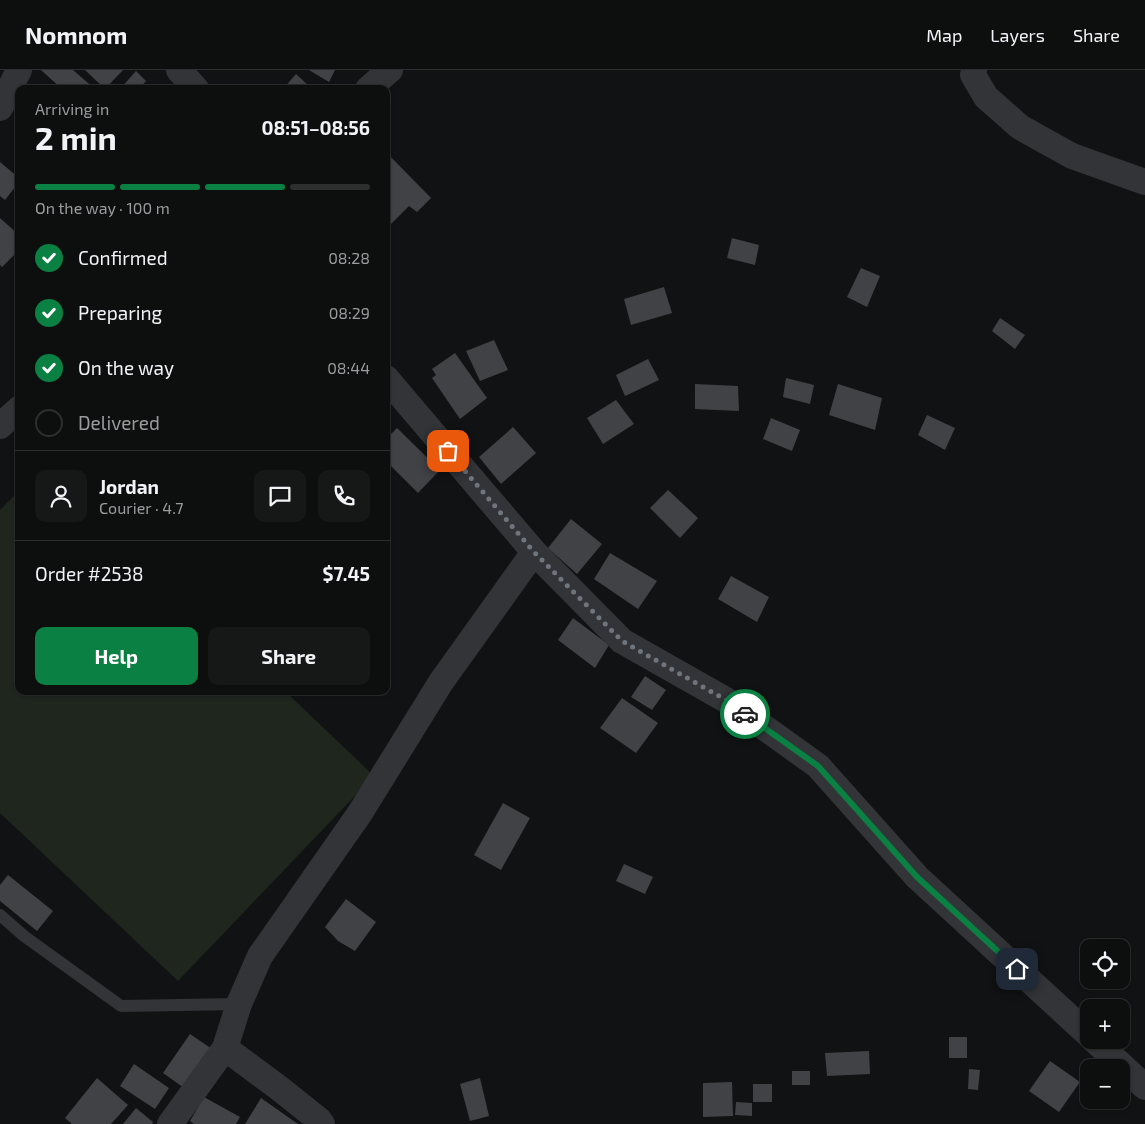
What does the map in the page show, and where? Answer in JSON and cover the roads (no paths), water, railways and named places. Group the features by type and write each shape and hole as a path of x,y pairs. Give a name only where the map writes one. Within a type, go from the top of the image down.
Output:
{"street":[{"path":"0,108 19,70"},
{"path":"179,70 192,85"},
{"path":"373,85 390,70"},
{"path":"974,70 973,75 986,97 1020,127 1072,156 1145,182"},
{"path":"390,383 534,552 622,641 726,700 818,766 917,877 1080,1027"},
{"path":"0,426 15,413"},
{"path":"170,1124 225,1048 239,1004 260,956 360,813 441,682 534,552"},
{"path":"225,1048 285,1093 322,1124"},
{"path":"1104,1049 1145,1087"}],"lane":[{"path":"0,915 24,936 121,1006 239,1004"}]}
